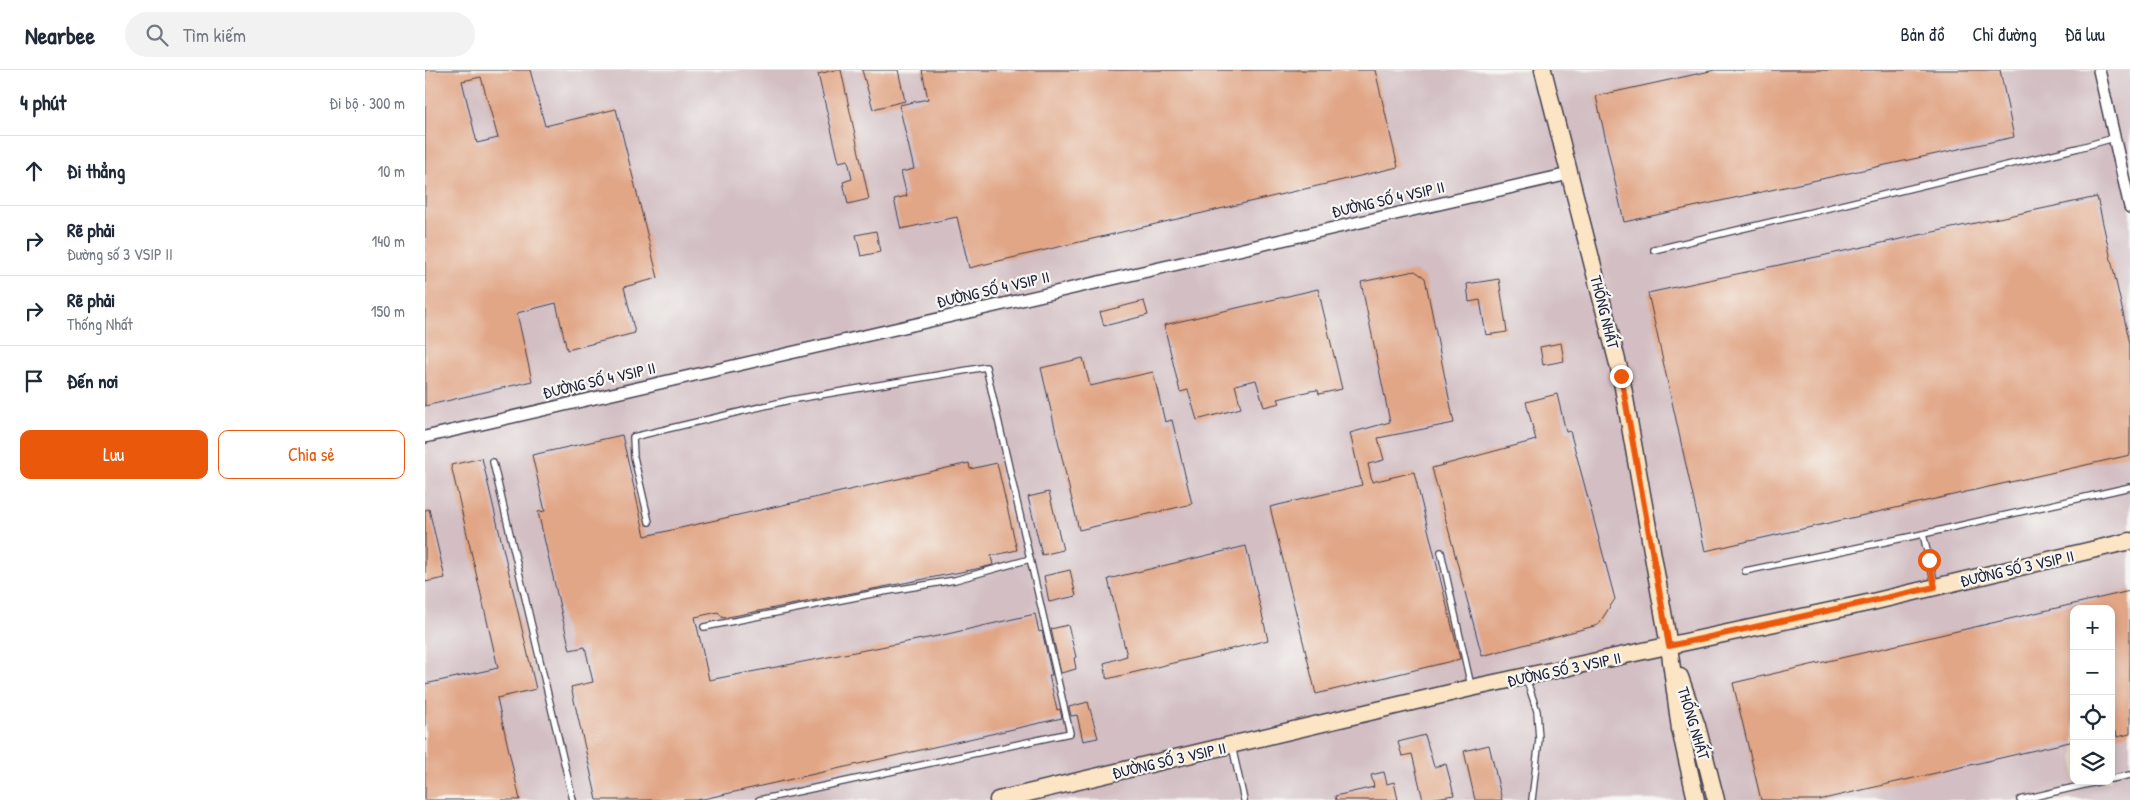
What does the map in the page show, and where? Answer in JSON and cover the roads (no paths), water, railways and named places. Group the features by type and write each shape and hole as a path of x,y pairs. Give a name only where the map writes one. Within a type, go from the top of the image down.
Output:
{"street":[{"name":"THỐNG NHẤT","path":"1543,70 1621,376 1669,646 1680,729 1696,800"},
{"path":"2099,70 2130,206"},
{"name":"ĐƯỜNG SỐ 4 VSIP II","path":"425,437 1569,174"},
{"name":"ĐƯỜNG SỐ 3 VSIP II","path":"998,800 1471,688 1526,678 1935,587 2130,541"},
{"name":"THỐNG NHẤT","path":"1669,646 1697,726 1716,800"}],"lane":[{"path":"1655,250 2114,138"},
{"path":"649,522 634,458 633,437 789,400 986,368 1070,733 759,800"},
{"path":"493,462 573,800"},
{"path":"1745,571 1923,534 2130,487"},
{"path":"1923,534 1935,587"},
{"path":"1441,552 1471,688"},
{"path":"704,628 877,593 955,580 1030,559"},
{"path":"1526,678 1537,711 1539,740 1532,800"},
{"path":"1231,745 1245,800"},
{"path":"2115,778 2130,775"},
{"path":"2020,800 2084,785"}]}
